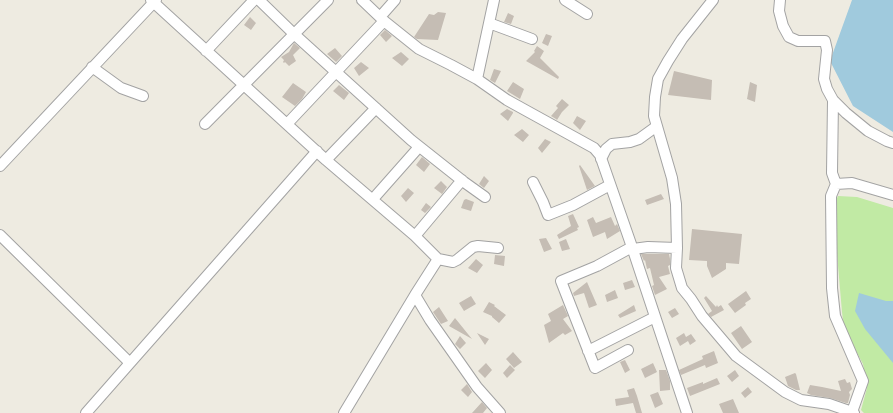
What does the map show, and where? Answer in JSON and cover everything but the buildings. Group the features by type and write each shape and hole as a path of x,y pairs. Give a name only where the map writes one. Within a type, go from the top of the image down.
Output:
{"street":[{"path":"206,51 254,0"},
{"path":"258,0 420,147 485,197"},
{"path":"205,124 328,0"},
{"path":"362,0 419,50 477,79 507,100 594,148 600,155 687,413"},
{"path":"287,124 336,72 382,19 395,0"},
{"path":"477,79 494,0"},
{"path":"565,0 587,14"},
{"path":"713,0 682,39 668,61 658,79 655,97 654,116 672,178 676,204 676,268 682,288 702,316 736,356 785,392 801,400 830,404 853,412 863,381 835,316 832,288 831,196 836,184 832,174 833,100"},
{"path":"780,0 779,11 783,26 789,37 798,41 825,41 827,50 824,79 833,100 868,131 893,143"},
{"path":"0,166 153,1 326,160 415,236 438,259 453,262 473,247 498,248"},
{"path":"489,23 532,38"},
{"path":"92,67 121,88 143,96"},
{"path":"326,160 376,108"},
{"path":"594,148 630,142 657,126"},
{"path":"601,159 606,149 610,145"},
{"path":"373,199 420,147"},
{"path":"86,413 317,151"},
{"path":"415,236 462,180"},
{"path":"533,182 548,215 573,205 610,185"},
{"path":"836,184 852,183 893,195"},
{"path":"0,235 130,363"},
{"path":"628,350 595,368 562,281 597,266 632,248 677,248"},
{"path":"344,413 438,259"},
{"path":"415,296 477,387 500,413"},
{"path":"588,351 655,317"}],"green space":[{"path":"838,196 857,197 893,208 893,413 864,413 861,410 867,388 863,364 844,329 842,312 833,207"}],"water":[{"path":"852,0 893,0 893,132 853,106 830,61"},
{"path":"859,293 886,301 893,301 893,363 865,329 855,311"}]}
